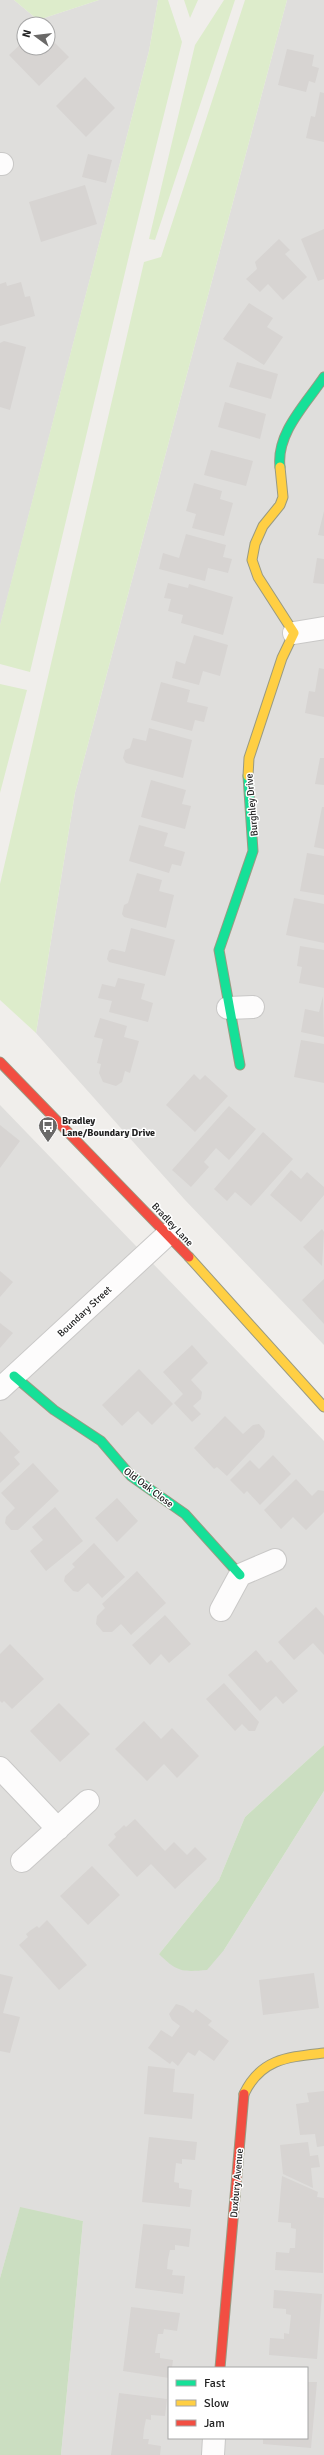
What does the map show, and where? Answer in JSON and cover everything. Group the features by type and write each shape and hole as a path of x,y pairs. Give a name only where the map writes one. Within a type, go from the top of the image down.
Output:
{"street":[{"path":"324,377 284,435 279,458 283,497 280,504 263,526 255,544 252,560 258,577 294,633 324,628"},
{"name":"Burghley Drive","path":"240,1065 228,1008 219,950 253,851 254,838 246,775 249,758 282,658 294,633"},
{"path":"228,1008 253,1007"},
{"name":"Bradley Lane","path":"0,1062 168,1234 324,1407"},
{"name":"Boundary Street","path":"7,1382 168,1234"},
{"name":"Old Oak Close","path":"7,1382 54,1410 101,1441 131,1476 185,1514 240,1575"},
{"path":"221,1610 240,1575 275,1560"},
{"path":"0,1768 58,1829"},
{"path":"22,1861 88,1801"},
{"name":"Duxbury Avenue","path":"220,2367 243,2097 248,2084 266,2065 288,2058 324,2053"},
{"path":"213,2455 214,2439"}],"shaded area":[{"path":"0,0 14,0 33,16 16,16 16,56 56,56 56,16 50,16 99,0 158,0 149,51 0,626"},
{"path":"287,0 324,0 324,1345 185,1200 36,1033 75,793"},
{"path":"0,1105 324,1441 324,1745 245,1817 219,1880 159,1954 224,1950 324,1791 324,2455 61,2455 83,2221 20,2208 0,2278"}],"green space":[{"path":"14,0 99,0 50,16 33,16"},
{"path":"158,0 168,0 182,42 132,243 30,672 0,664 0,625 149,51"},
{"path":"184,0 198,0 190,18"},
{"path":"224,0 235,0 155,240 149,239 195,45"},
{"path":"245,0 287,0 75,793 36,1033 0,1000 0,884 144,262 161,257"},
{"path":"0,684 27,690 0,793"},
{"path":"324,1745 324,1791 224,1950 207,1970 186,1971 176,1968 159,1954 219,1880 245,1817"},
{"path":"20,2207 83,2221 61,2455 0,2455 0,2278"}],"building":[{"path":"56,44 69,57 39,86 9,55 16,48 16,56 56,56"},
{"path":"287,49 314,55 312,66 319,68 315,83 309,81 306,92 278,85"},
{"path":"85,77 115,108 86,137 56,106"},
{"path":"320,92 324,93 324,142 306,138 311,116 315,117"},
{"path":"88,154 112,160 106,183 82,177"},
{"path":"85,185 97,224 41,242 29,202"},
{"path":"324,229 324,279 318,281 301,239"},
{"path":"279,239 290,250 285,254 307,277 283,300 268,284 260,292 246,279 257,269 255,262"},
{"path":"6,282 7,286 21,282 25,297 30,296 35,316 0,326 0,284"},
{"path":"249,303 273,318 267,327 283,337 264,365 223,339"},
{"path":"4,341 26,347 10,410 0,407 0,343"},
{"path":"237,362 278,374 271,399 229,387"},
{"path":"225,402 266,414 260,439 218,427"},
{"path":"211,450 253,461 246,486 204,475"},
{"path":"194,483 222,491 220,499 233,503 224,536 192,528 196,514 186,511"},
{"path":"324,511 324,536 318,535"},
{"path":"186,534 226,545 223,557 232,559 228,573 208,568 205,581 159,569 163,553 179,558"},
{"path":"317,558 324,559 324,584 313,583"},
{"path":"168,583 188,588 189,584 233,597 223,635 181,623 183,615 168,611 171,599 164,598"},
{"path":"194,635 228,645 220,676 203,671 199,685 172,678 176,661 185,664"},
{"path":"319,668 324,669 324,717 305,713 309,691 315,692"},
{"path":"161,682 190,690 187,702 208,707 204,722 195,720 192,731 151,720"},
{"path":"149,728 192,740 183,778 126,763 123,758 125,750 130,748 133,738 146,741"},
{"path":"320,758 324,758 324,785 315,784"},
{"path":"151,780 186,790 182,804 191,806 185,829 141,817"},
{"path":"322,807 324,807 324,849 314,847"},
{"path":"139,825 168,833 164,846 185,852 181,866 172,864 169,873 129,861"},
{"path":"307,853 324,856 324,895 300,891"},
{"path":"137,873 162,880 159,891 174,895 166,928 124,917 122,914 124,905 128,903"},
{"path":"294,898 324,904 324,943 286,935"},
{"path":"131,928 175,940 165,976 109,962 107,959 109,951 112,949 125,952"},
{"path":"300,946 324,950 324,988 299,983 302,967 297,966"},
{"path":"118,978 145,984 141,999 153,1003 148,1022 109,1012 112,1001 98,998 102,984 115,987"},
{"path":"323,996 324,1037 301,1032 305,1009 319,1012"},
{"path":"100,1018 127,1026 124,1037 139,1041 130,1073 125,1071 122,1082 116,1086 103,1082 99,1073 101,1064 97,1063 103,1039 94,1037"},
{"path":"301,1040 324,1044 324,1083 294,1077"},
{"path":"194,1074 200,1080 205,1075 228,1096 195,1132 166,1105"},
{"path":"229,1106 256,1129 229,1160 216,1148 204,1162 209,1167 191,1187 172,1170"},
{"path":"0,1125 20,1141 0,1168"},
{"path":"263,1132 293,1159 251,1206 235,1192 227,1201 214,1189"},
{"path":"291,1170 301,1179 307,1172 324,1187 324,1195 301,1222 270,1195"},
{"path":"322,1229 324,1232 322,1266 303,1247"},
{"path":"0,1271 13,1282 0,1297"},
{"path":"324,1279 324,1324 302,1300"},
{"path":"0,1323 13,1333 0,1348"},
{"path":"192,1345 208,1363 191,1380 202,1392 201,1399 193,1406 201,1414 192,1422 174,1403 183,1394 163,1372"},
{"path":"139,1369 173,1404 152,1425 138,1411 122,1426 102,1405"},
{"path":"225,1416 243,1434 253,1425 259,1424 265,1431 264,1437 227,1476 217,1467 214,1469 194,1448"},
{"path":"0,1431 20,1452 14,1457 20,1464 0,1483"},
{"path":"273,1455 291,1474 260,1505 247,1491 244,1494 230,1480 250,1460 259,1469"},
{"path":"33,1463 59,1491 18,1530 11,1530 5,1523 6,1517 15,1508 1,1493"},
{"path":"296,1479 312,1496 318,1490 324,1491 324,1512 306,1530 293,1517 281,1529 264,1510"},
{"path":"117,1498 138,1521 117,1542 95,1518"},
{"path":"55,1507 83,1541 46,1571 30,1551 43,1540 32,1527"},
{"path":"94,1543 125,1577 102,1598 88,1583 78,1592 73,1591 64,1581 65,1576 75,1567 72,1564"},
{"path":"137,1571 166,1603 131,1635 121,1624 112,1632 103,1632 96,1624 97,1616 105,1608 102,1604"},
{"path":"316,1607 324,1616 324,1655 313,1643 294,1660 278,1642"},
{"path":"165,1615 191,1644 169,1663 161,1654 150,1665 132,1645"},
{"path":"10,1644 44,1679 12,1709 4,1701 2,1703 0,1701 0,1654"},
{"path":"256,1650 267,1663 271,1660 298,1691 283,1704 276,1696 260,1711 228,1675"},
{"path":"224,1683 259,1722 255,1731 249,1731 242,1724 235,1731 206,1699"},
{"path":"59,1703 90,1734 60,1762 30,1731"},
{"path":"144,1721 161,1739 172,1728 199,1756 177,1778 164,1764 147,1781 115,1749"},
{"path":"135,1819 165,1851 174,1842 187,1855 195,1847 207,1859 175,1889 151,1864 137,1877 108,1845 116,1837 114,1834 124,1825 126,1827"},
{"path":"92,1866 120,1895 88,1925 60,1896"},
{"path":"47,1920 87,1965 59,1990 19,1945 28,1937 26,1934 37,1926 39,1928"},
{"path":"314,1973 319,2008 263,2015 259,1980"},
{"path":"0,1974 13,1977 3,2013 20,2017 10,2053 0,2051"},
{"path":"176,2004 183,2006 193,2013 196,2009 212,2021 208,2025 229,2041 214,2061 199,2050 195,2056 188,2052 178,2066 172,2061 170,2064 148,2048 161,2030 172,2037 180,2026 172,2020 169,2014"},
{"path":"148,2066 175,2069 173,2092 194,2094 192,2119 144,2114"},
{"path":"324,2091 324,2146 317,2147 315,2134 300,2135 296,2104 309,2102 307,2093"},
{"path":"149,2137 197,2142 195,2160 182,2159 182,2164 176,2163 174,2182 179,2183 179,2188 192,2190 190,2207 142,2202"},
{"path":"308,2142 310,2156 318,2155 320,2167 311,2168 313,2188 283,2174 280,2145"},
{"path":"282,2176 318,2192 317,2197 324,2198 323,2273 275,2270 276,2252 289,2253 290,2248 295,2248 296,2229 291,2228 291,2223 278,2222"},
{"path":"143,2224 191,2229 189,2247 175,2245 175,2250 170,2250 168,2259 167,2269 173,2270 172,2275 185,2276 183,2294 135,2288"},
{"path":"274,2290 322,2294 317,2359 269,2355 270,2338 284,2339 284,2333 289,2334 291,2315 286,2314 286,2309 273,2308"},
{"path":"131,2307 180,2313 177,2331 164,2329 163,2334 158,2334 155,2353 160,2353 160,2358 173,2360 172,2367 168,2367 168,2378 123,2371"},
{"path":"308,2382 317,2382 311,2448 263,2444 263,2439 308,2439"},
{"path":"119,2393 167,2399 165,2416 151,2415 151,2420 146,2419 144,2429 143,2439 149,2439 148,2444 161,2446 160,2455 111,2455"}],"traffic: fast":[{"path":"280,467 280,454 287,431 301,408 324,377"},
{"path":"240,1065 219,950 253,851 248,776"},
{"path":"14,1376 54,1410 101,1441 131,1476 185,1514 240,1575"}],"traffic: slow":[{"path":"248,776 249,758 282,658 294,633 258,577 252,560 255,544 263,526 280,505 283,497 280,467"},
{"path":"189,1257 324,1407"},
{"path":"244,2094 251,2082 268,2066 288,2058 324,2053"}],"traffic: jam":[{"path":"0,1062 189,1257"},
{"path":"220,2367 244,2094"}],"place":[{"name":"Bradley Lane/Boundary Drive","path":"48,1143"}]}
